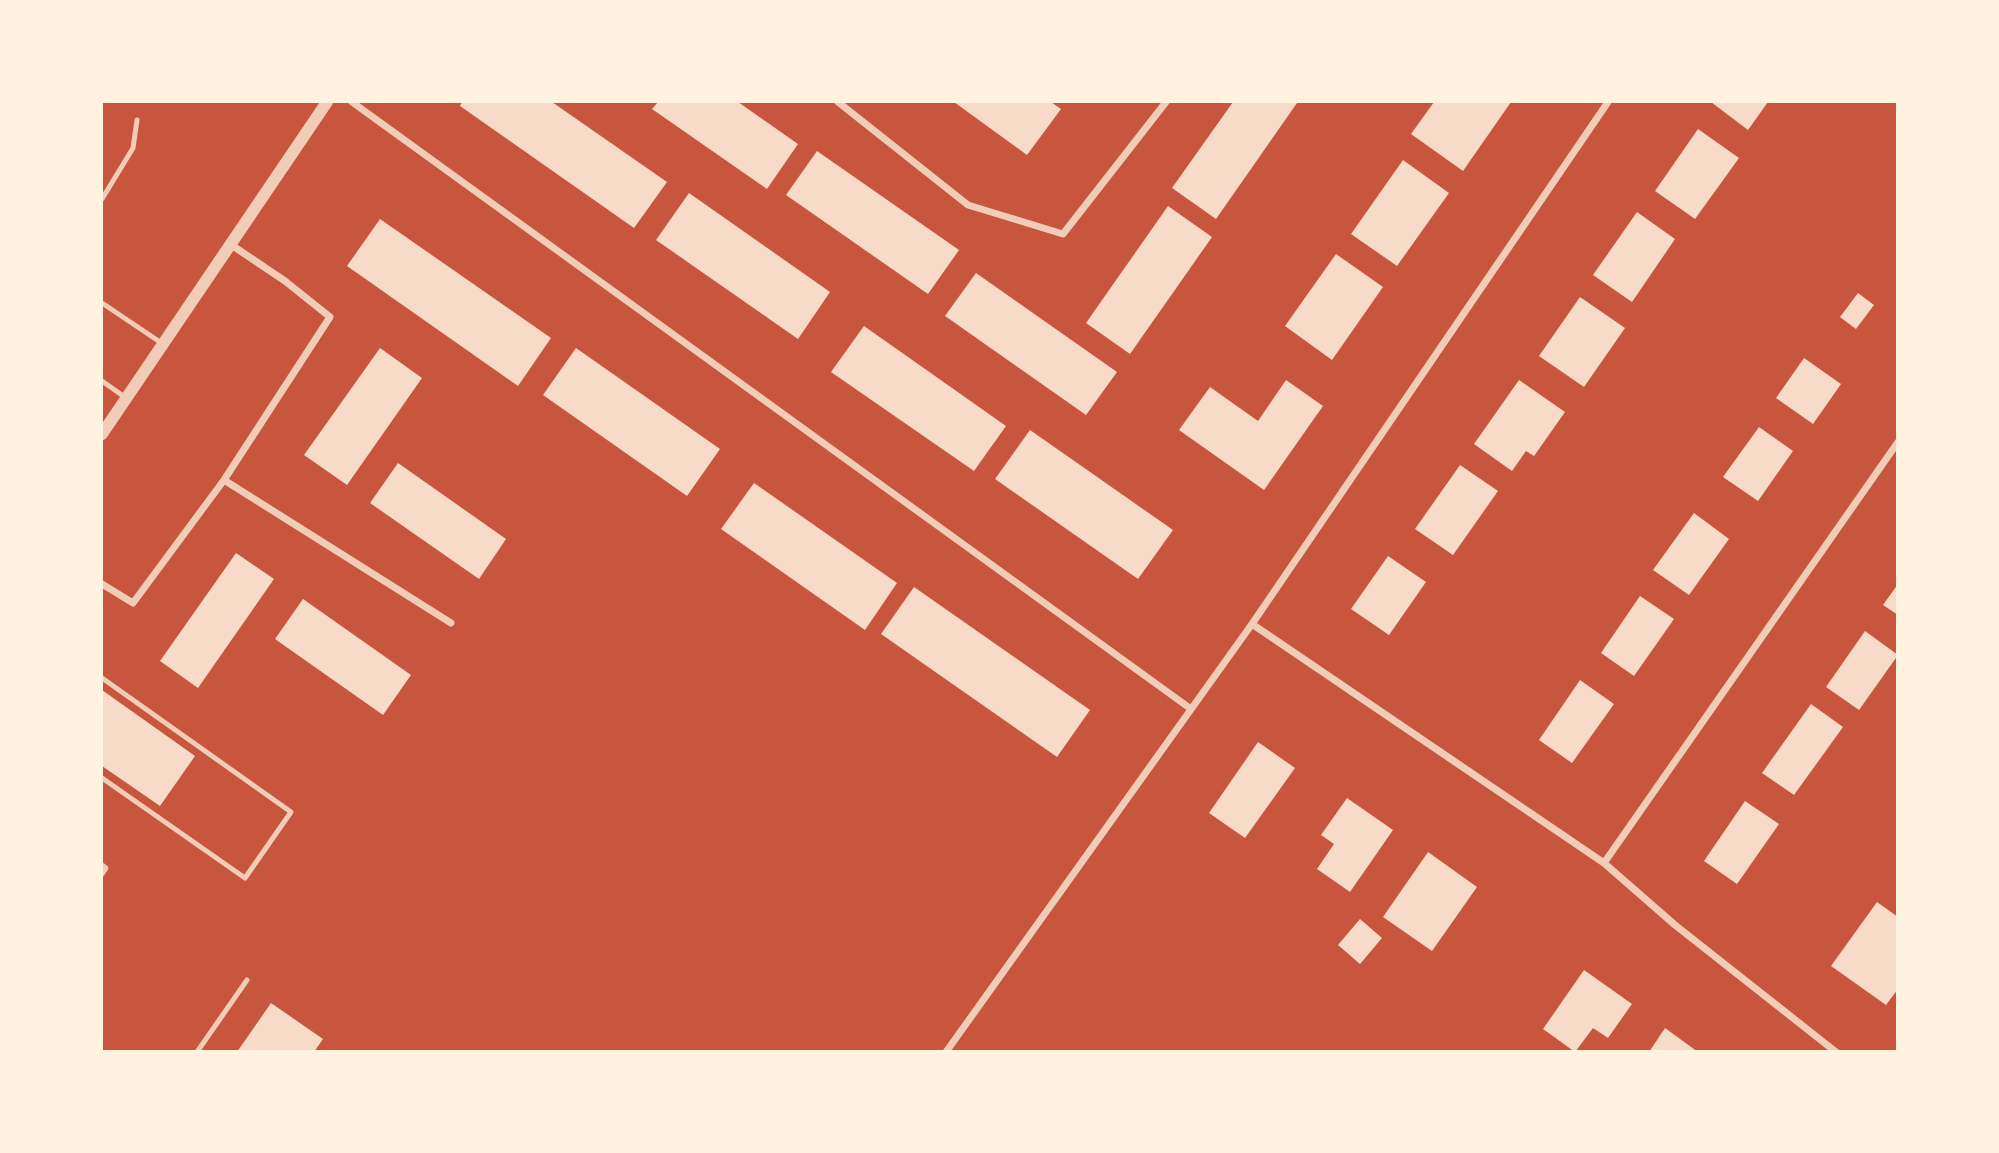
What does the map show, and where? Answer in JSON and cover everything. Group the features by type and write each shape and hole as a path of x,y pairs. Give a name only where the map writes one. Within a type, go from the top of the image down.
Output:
{"street":[{"path":"102,434 327,102"},
{"path":"352,102 1191,709"},
{"path":"838,102 968,205 1063,234 1166,102"},
{"path":"946,1052 1252,624 1608,102"},
{"path":"102,584 133,603 224,480 330,317 285,281 230,244"},
{"path":"1604,863 1898,442"},
{"path":"224,480 451,623"},
{"path":"1252,624 1604,863 1675,925 1836,1052"}],"lane":[{"path":"102,199 134,148 137,120"},
{"path":"102,303 163,344"},
{"path":"102,381 126,398"},
{"path":"102,678 290,812 245,878 102,778"},
{"path":"102,865 106,868 102,874"},
{"path":"197,1052 247,980"}],"building":[{"path":"462,102 552,102 667,182 634,228 460,106"},
{"path":"658,102 738,102 798,144 767,189 652,109"},
{"path":"954,102 1051,102 1061,109 1027,155"},
{"path":"1233,102 1297,103 1216,219 1172,188"},
{"path":"1434,102 1511,102 1463,171 1411,134"},
{"path":"1711,102 1768,102 1748,130"},
{"path":"1698,129 1739,158 1695,219 1655,191"},
{"path":"817,151 959,250 928,294 786,195"},
{"path":"1403,160 1449,193 1397,266 1351,234"},
{"path":"689,193 830,292 798,339 656,240"},
{"path":"1168,206 1212,237 1130,354 1086,323"},
{"path":"1637,212 1675,239 1632,302 1593,275"},
{"path":"380,219 551,338 518,386 347,266"},
{"path":"1336,254 1383,287 1332,360 1285,326"},
{"path":"976,273 1117,372 1086,415 945,316"},
{"path":"1858,293 1874,305 1856,329 1840,317"},
{"path":"1580,297 1625,328 1584,387 1539,356"},
{"path":"864,326 1006,426 974,471 831,372"},
{"path":"380,348 422,378 347,485 304,455"},
{"path":"576,348 720,449 687,496 543,395"},
{"path":"1804,358 1841,384 1813,424 1776,398"},
{"path":"1286,380 1323,406 1264,490 1179,430 1210,387 1258,421"},
{"path":"1519,380 1565,412 1534,456 1526,451 1512,471 1474,444"},
{"path":"1759,427 1793,451 1758,501 1723,477"},
{"path":"1030,430 1173,530 1138,579 995,479"},
{"path":"398,463 506,539 479,579 370,503"},
{"path":"1460,465 1498,491 1453,555 1415,529"},
{"path":"754,483 897,583 865,630 721,529"},
{"path":"1694,513 1729,539 1689,595 1653,570"},
{"path":"236,553 274,579 198,688 160,661"},
{"path":"1388,556 1426,582 1389,635 1351,609"},
{"path":"1898,584 1898,615 1883,605"},
{"path":"914,587 1090,710 1057,757 881,634"},
{"path":"1640,596 1674,619 1634,676 1601,653"},
{"path":"303,599 411,675 383,715 275,639"},
{"path":"1865,631 1898,655 1859,710 1826,687"},
{"path":"1580,680 1614,704 1572,763 1539,740"},
{"path":"102,690 195,756 160,806 102,766"},
{"path":"1811,704 1843,727 1794,795 1762,773"},
{"path":"1258,742 1295,768 1245,838 1209,813"},
{"path":"1347,798 1393,830 1350,892 1317,869 1334,844 1321,835"},
{"path":"1745,801 1779,824 1737,884 1704,861"},
{"path":"1428,852 1477,887 1432,951 1383,917"},
{"path":"1877,902 1898,917 1898,989 1886,1005 1831,966"},
{"path":"1360,919 1382,938 1360,964 1338,945"},
{"path":"1584,970 1632,1004 1608,1038 1593,1028 1575,1052 1543,1029"},
{"path":"271,1003 323,1039 314,1052 237,1052"},
{"path":"1665,1028 1698,1052 1649,1052"}]}
